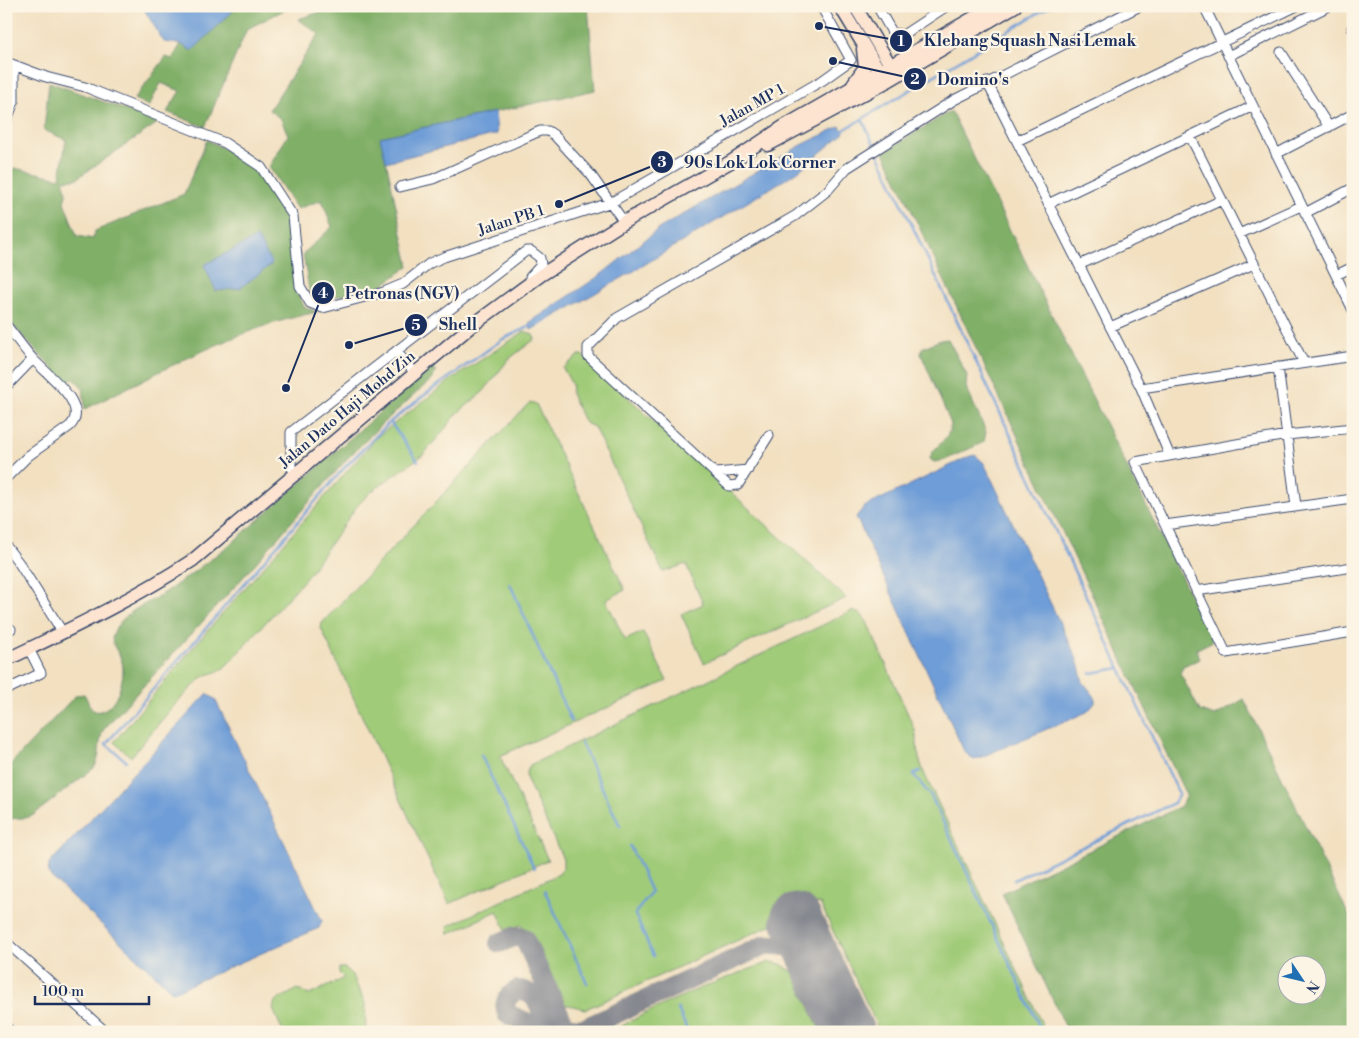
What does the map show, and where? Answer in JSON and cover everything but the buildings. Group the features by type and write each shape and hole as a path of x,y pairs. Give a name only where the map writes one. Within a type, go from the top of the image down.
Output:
{"main road":[{"path":"840,6 862,44 888,74"},
{"path":"855,6 870,32 888,74"},
{"path":"732,161 783,127 846,92 888,74 916,52 994,6"},
{"path":"732,161 788,135 888,74 1015,6"},
{"path":"870,32 891,53 916,52"},
{"path":"846,92 865,67 862,44"},
{"name":"Jalan Dato Haji Mohd Zin","path":"6,660 63,633 162,581 193,560 415,373 499,306 541,275 624,222 732,161"}],"street":[{"name":"Jalan MP 1","path":"612,202 823,80 850,61 821,6"},
{"path":"877,6 892,32 902,35 947,6"},
{"path":"768,435 748,470 734,487 729,486 588,356 588,347 616,318 795,216 827,191 839,175 881,146 987,82 1140,6"},
{"path":"1204,6 1353,310"},
{"path":"1017,141 1296,6"},
{"path":"1228,56 1327,7"},
{"path":"1281,52 1329,127"},
{"path":"6,122 14,102 10,64"},
{"name":"Jalan PB 1","path":"10,64 46,77 85,87 225,143 261,167 293,216 300,286 305,298 316,307 323,308 384,292 402,284 422,269 444,257 612,202"},
{"path":"987,82 1141,388 1170,454"},
{"path":"1048,204 1253,106"},
{"path":"1276,154 1353,114"},
{"path":"400,187 433,179 540,131 548,131 591,175 612,202 624,222"},
{"path":"1190,136 1304,364"},
{"path":"1240,234 1353,188"},
{"path":"1079,265 1222,200"},
{"path":"296,474 291,467 291,432 526,251 536,253 540,258 541,265 537,271 510,293 499,306"},
{"path":"1110,327 1254,264"},
{"path":"1336,275 1353,267"},
{"path":"6,325 33,359 66,393 74,406 76,417 70,426 28,456 6,478"},
{"path":"396,351 415,373"},
{"path":"1141,388 1353,356"},
{"path":"6,387 33,359"},
{"path":"1278,368 1296,506"},
{"path":"1353,428 1287,435 1170,454 1135,462 1226,653 1353,632"},
{"path":"716,473 748,470"},
{"path":"1165,526 1353,499"},
{"path":"6,546 19,563 63,633"},
{"path":"1196,591 1353,567"},
{"path":"6,690 41,673 29,649"},
{"path":"6,942 106,1032"},
{"path":"6,1027 11,1032"}],"green space":[{"path":"238,6 292,6 247,29 205,127 167,112 180,91 161,83 149,106 134,99 166,57 172,59 181,44 192,50"},
{"path":"331,6 588,6 595,90 381,137 409,266 380,287 319,300 310,295 303,254 332,227 322,200 297,209 269,167 288,135 281,119 269,110 319,34 298,19 330,9"},
{"path":"49,82 159,122 76,179 63,180 67,192 64,202 77,236 93,239 95,231 184,194 207,140 248,161 258,171 290,219 295,286 304,307 317,312 287,319 228,340 85,409 83,388 74,379 65,382 6,318 6,181 14,168 60,178 66,140 44,130"},
{"path":"951,111 1213,641 1197,649 1200,659 1183,666 1180,673 1200,711 1215,716 1244,699 1353,924 1353,1032 1068,1032 1002,893 1181,806 1186,795 884,152"},
{"path":"525,331 533,335 535,339 509,359 483,392 458,413 424,454 371,492 357,506 306,578 226,666 219,671 205,676 192,687 131,757 114,742 196,644 378,436 452,379"},
{"path":"948,339 967,375 966,387 986,432 984,442 945,460 934,462 930,459 931,455 947,435 951,424 921,354 922,348 940,340"},
{"path":"579,355 582,355 846,598 704,663 681,614 703,604 686,564 663,572 594,427 585,423 571,394 572,385 563,368"},
{"path":"431,367 436,371 432,379 384,422 346,460 239,582 104,729 98,759 94,768 32,816 6,821 6,769 76,695 84,694 92,709 97,711 107,708 116,697 123,675 121,658 112,642 117,626 129,614 192,574 233,542"},
{"path":"530,402 536,404 625,590 606,600 625,640 643,632 667,681 500,756 548,860 449,904 321,628 322,623"},
{"path":"852,611 861,614 867,622 915,730 919,758 924,773 1046,1032 880,1032 820,903 586,1009 563,1004 528,930 521,925 506,930 497,911 449,934 448,926 559,874 563,868 563,859 527,780 526,773 530,765"},
{"path":"770,962 781,964 793,972 821,1032 611,1032 649,1011 689,993"},
{"path":"339,968 345,968 352,975 365,1002 366,1032 283,1032 273,1009 275,1001 298,989 309,995 344,978 339,973"}],"water":[{"path":"142,6 238,6 192,51 181,44 164,42"},
{"path":"495,112 497,134 386,162 380,137"},
{"path":"840,126 844,133 797,172 634,271 531,330 529,323 599,276 660,228 798,147"},
{"path":"257,237 272,264 240,288 216,291 204,265"},
{"path":"975,455 984,463 1077,659 1083,682 1095,697 1095,703 1087,712 974,760 964,751 856,517 864,507"},
{"path":"207,694 215,699 322,921 319,928 173,992 48,874 49,864"}],"waterway":[{"path":"1014,880 1174,803 1179,794 862,119 1050,6"},
{"path":"842,131 862,119"},
{"path":"126,761 106,744 345,467 390,422 426,394 503,339 532,325"},
{"path":"390,422 418,461"},
{"path":"510,584 571,721"},
{"path":"1091,673 1120,668"},
{"path":"581,743 620,826"},
{"path":"481,755 534,868"},
{"path":"920,771 913,774 931,796 1042,1032"},
{"path":"630,846 651,892 635,914 653,956"},
{"path":"545,891 587,983"},
{"path":"678,1009 688,1032"}],"taxiway":[{"path":"499,943 516,936 524,938 564,1024 574,1029 585,1028"},
{"path":"576,1032 765,945 787,947 803,954 815,967 827,985"},
{"path":"548,1025 540,1007 529,993 517,990 508,997 505,1006 507,1014 551,1032"}],"runway":[{"path":"796,919 849,1032"}],"place":[{"name":"Klebang Squash Nasi Lemak","path":"819,26"},
{"name":"Domino's","path":"833,61"},
{"name":"90s Lok Lok Corner","path":"559,204"},
{"name":"Shell","path":"349,345"},
{"name":"Petronas (NGV)","path":"286,388"}]}
